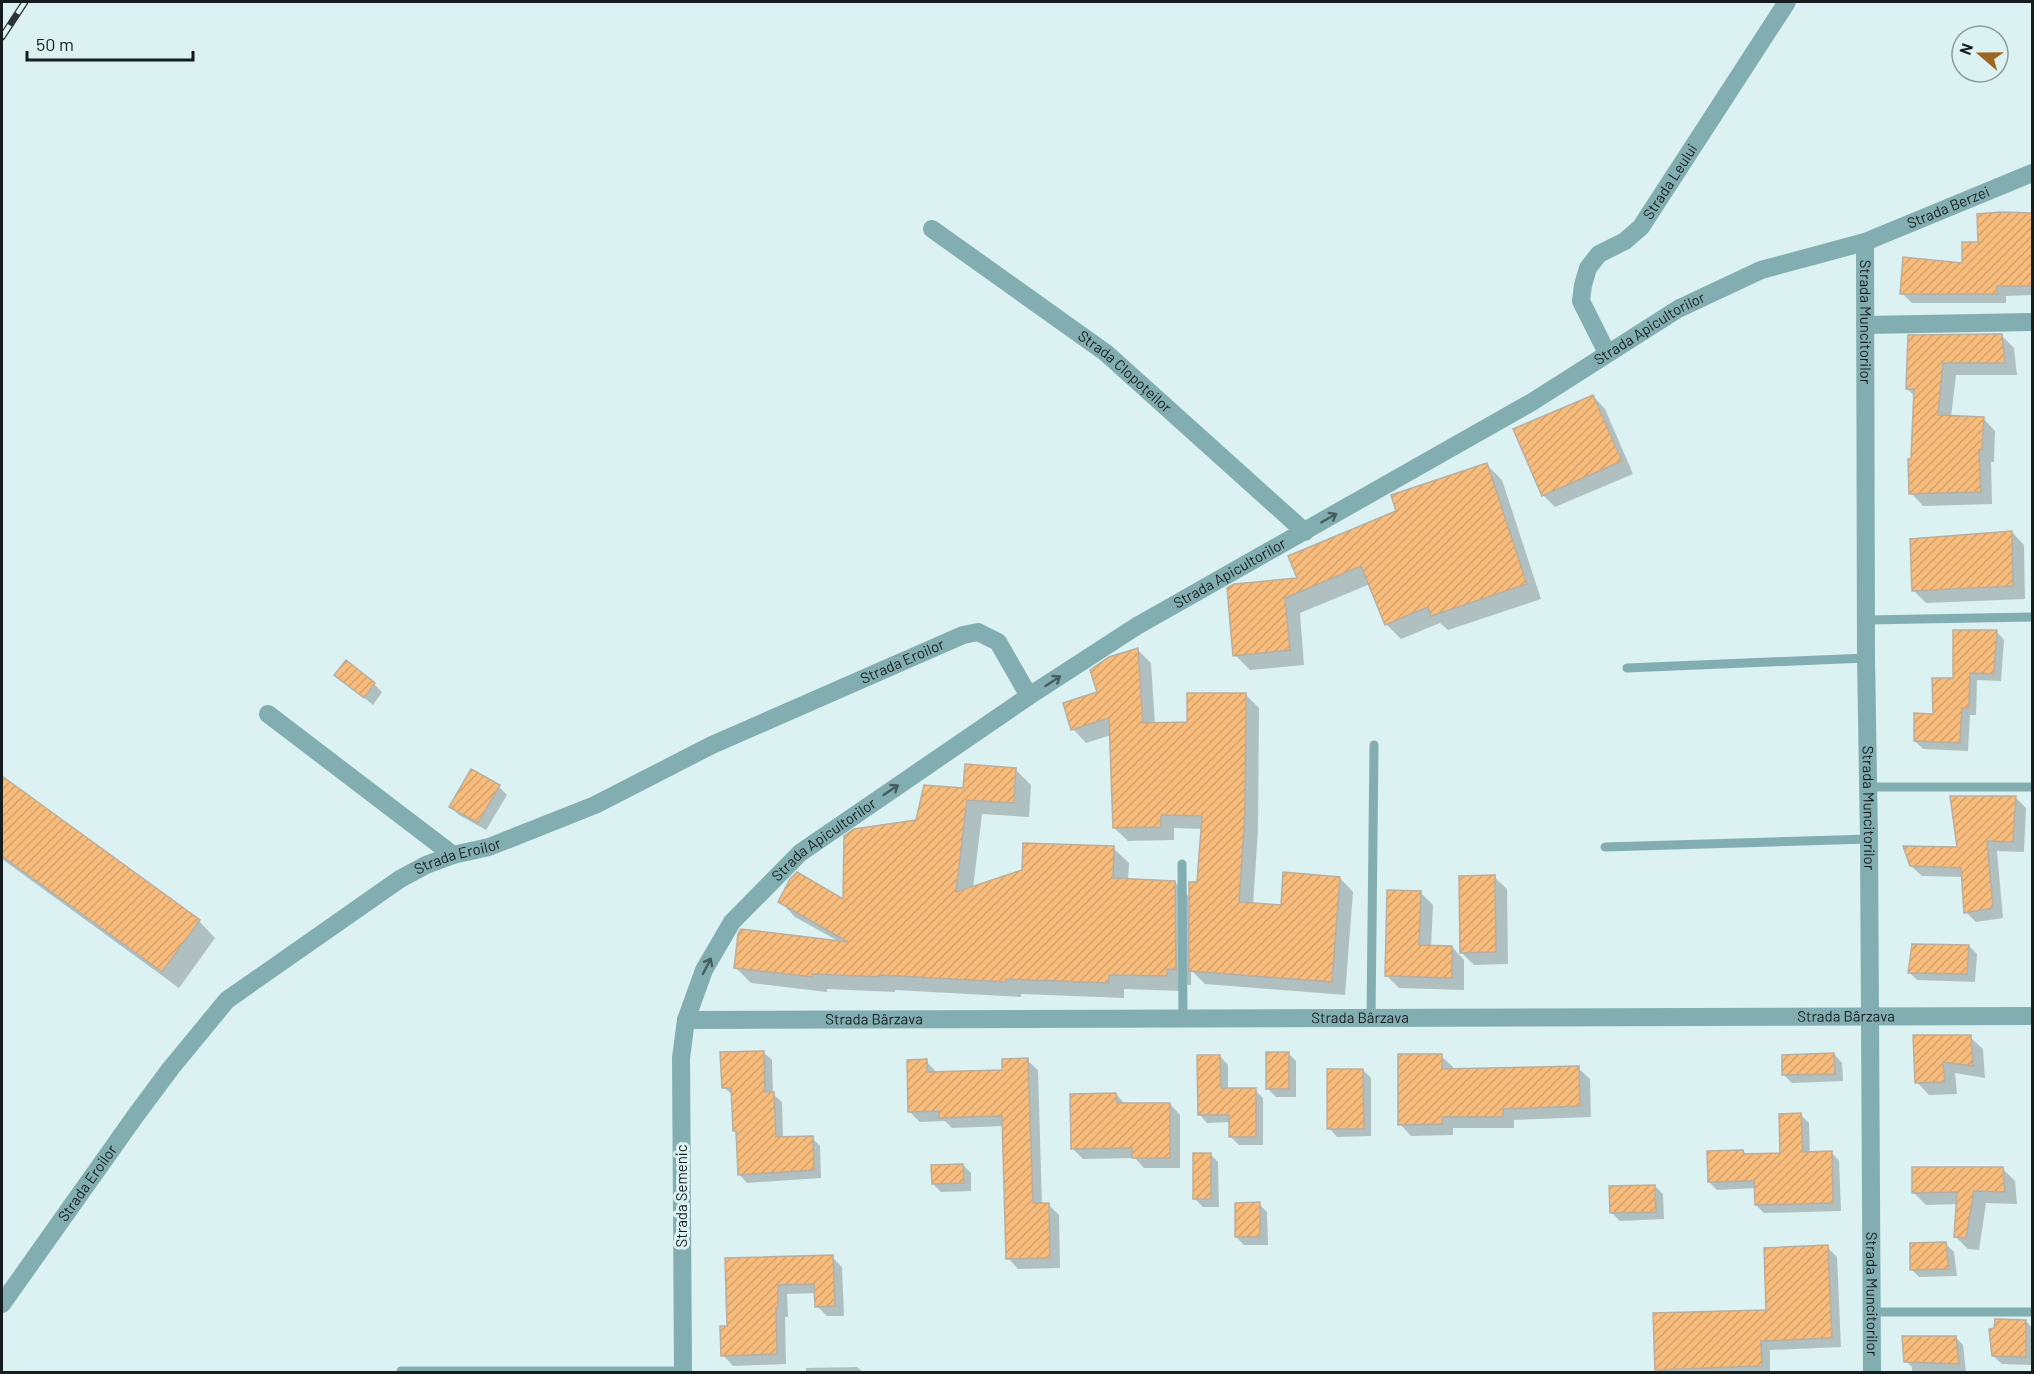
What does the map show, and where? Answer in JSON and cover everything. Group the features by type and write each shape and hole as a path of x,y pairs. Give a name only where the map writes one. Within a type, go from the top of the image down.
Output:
{"street":[{"name":"Strada Leului","path":"1607,352 1581,301 1588,268 1599,254 1625,241 1641,227 1787,2"},
{"name":"Strada Berzei","path":"1865,242 2032,173"},
{"name":"Strada Clopoțeilor","path":"932,229 1106,353 1305,532"},
{"name":"Strada Apicultorilor","path":"686,1020 704,970 732,922 800,853 1029,696 1137,627 1532,402 1607,352 1678,309 1761,270 1865,242"},
{"name":"Strada Muncitorilor","path":"1865,242 1872,1372"},
{"path":"1865,325 2032,322"},
{"name":"Strada Eroilor","path":"2,1305 150,1096 227,1000 400,879 426,865 453,855 489,848 595,806 712,745 963,635 978,632 998,642 1029,696"},
{"path":"268,714 453,855"},
{"name":"Strada Bârzava","path":"686,1020 2032,1016"},
{"name":"Strada Semenic","path":"683,1372 681,1058 686,1020"}],"lane":[{"path":"1866,620 2032,617"},
{"path":"1627,668 1866,658"},
{"path":"1371,1018 1374,745"},
{"path":"1868,787 2032,787"},
{"path":"1605,847 1869,839"},
{"path":"1182,864 1183,1018"},
{"path":"1872,1312 2032,1312"},
{"path":"401,1371 683,1372"}],"building":[{"path":"2032,213 2032,286 1997,286 1997,294 1900,294 1903,257 1962,263 1962,242 1978,242 1977,214"},
{"path":"2002,334 2005,363 1943,363 1938,415 1984,417 1982,450 1979,450 1981,492 1909,494 1908,459 1911,459 1914,389 1906,389 1908,335"},
{"path":"1593,395 1622,461 1542,496 1513,429"},
{"path":"1487,463 1527,584 1431,616 1428,607 1385,625 1361,566 1285,598 1290,650 1233,656 1227,588 1234,584 1297,578 1288,556 1396,511 1391,495"},
{"path":"2012,531 2013,586 1912,591 1910,539"},
{"path":"1953,630 1997,630 1994,674 1970,673 1969,708 1962,708 1960,743 1914,741 1914,713 1933,714 1932,678 1953,678"},
{"path":"1138,648 1143,723 1187,722 1187,693 1246,693 1245,816 1239,902 1281,905 1283,872 1340,877 1332,982 1189,971 1189,882 1197,882 1202,816 1161,815 1161,827 1113,828 1109,718 1071,730 1063,703 1097,692 1090,670 1109,657"},
{"path":"346,660 375,683 364,698 334,675"},
{"path":"965,764 1016,768 1014,803 967,800 956,892 1022,870 1023,843 1114,846 1113,878 1175,881 1176,970 1167,969 1167,976 1109,975 1109,983 1006,979 1006,982 880,975 880,977 812,974 812,977 734,968 738,934 741,929 848,942 778,902 790,879 797,872 843,899 844,836 854,829 916,820 924,785 963,788"},
{"path":"471,769 500,785 478,823 449,807"},
{"path":"2,776 200,920 162,972 2,856"},
{"path":"1950,796 2016,796 2013,842 1987,841 1993,908 1964,913 1961,868 1910,866 1903,846 1957,847"},
{"path":"1495,875 1496,952 1460,953 1459,876"},
{"path":"1387,890 1421,891 1419,945 1452,946 1452,978 1385,976"},
{"path":"1912,944 1969,945 1967,974 1908,973"},
{"path":"1913,1035 1971,1035 1973,1066 1943,1062 1945,1082 1915,1083"},
{"path":"764,1051 765,1092 774,1092 776,1137 813,1136 814,1170 738,1175 731,1088 722,1088 720,1052"},
{"path":"1266,1052 1289,1052 1289,1089 1266,1089"},
{"path":"1834,1053 1835,1074 1782,1075 1782,1055"},
{"path":"1398,1054 1442,1054 1442,1069 1579,1066 1580,1106 1503,1109 1503,1117 1442,1117 1442,1124 1398,1125"},
{"path":"1197,1055 1220,1055 1221,1088 1256,1088 1256,1137 1229,1137 1229,1115 1198,1115"},
{"path":"1028,1058 1033,1203 1049,1203 1050,1258 1006,1259 1002,1116 939,1118 939,1111 908,1112 907,1060 927,1059 927,1072 1002,1070 1002,1059"},
{"path":"1327,1069 1363,1069 1364,1129 1327,1129"},
{"path":"1116,1093 1117,1103 1170,1103 1170,1158 1132,1158 1132,1148 1071,1149 1070,1094"},
{"path":"1801,1113 1803,1152 1832,1151 1833,1203 1755,1205 1754,1181 1708,1182 1707,1151 1743,1150 1744,1154 1780,1153 1779,1114"},
{"path":"1193,1153 1211,1153 1211,1199 1193,1199"},
{"path":"963,1164 964,1183 932,1184 931,1165"},
{"path":"1912,1167 2003,1167 2005,1192 1974,1191 1966,1238 1954,1237 1957,1192 1912,1193"},
{"path":"1655,1185 1656,1212 1610,1213 1609,1186"},
{"path":"1260,1202 1260,1237 1235,1237 1235,1203"},
{"path":"1946,1242 1949,1269 1910,1270 1910,1243"},
{"path":"1828,1245 1832,1338 1761,1341 1762,1366 1655,1370 1653,1313 1766,1310 1764,1248"},
{"path":"833,1255 835,1306 815,1307 814,1284 778,1285 777,1354 721,1356 720,1326 727,1326 725,1258"},
{"path":"1995,1319 2026,1320 2026,1357 1992,1356 1989,1329 1994,1328"},
{"path":"1902,1336 1956,1336 1959,1364 1904,1362"}],"railway":[{"path":"2,37 25,2"}]}
